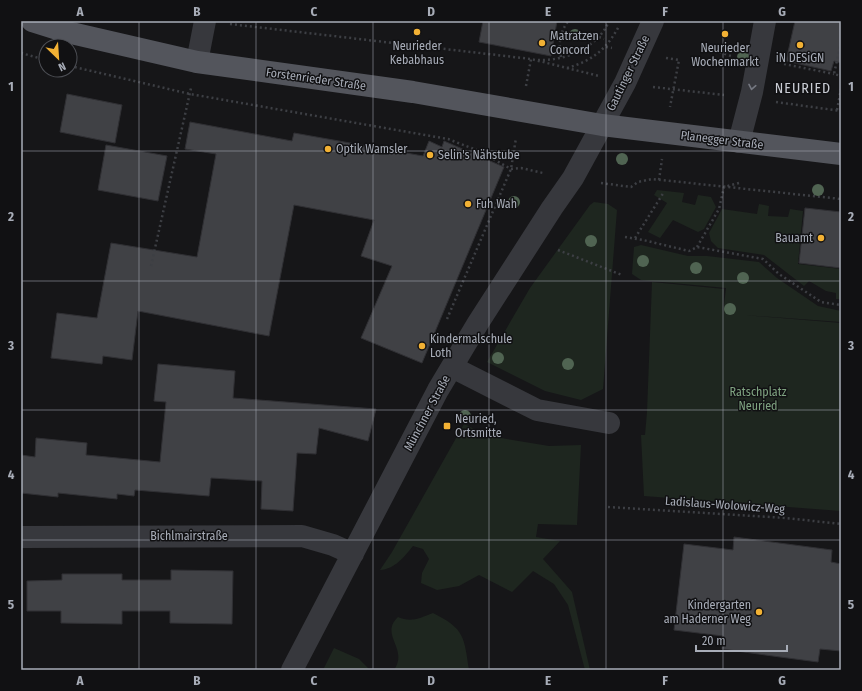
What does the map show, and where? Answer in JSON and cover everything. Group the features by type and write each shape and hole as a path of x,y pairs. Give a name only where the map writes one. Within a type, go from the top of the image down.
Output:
{"main road":[{"name":"Forstenrieder Straße","path":"32,21 67,32 197,62 413,92 602,125"},
{"name":"Planegger Straße","path":"602,125 841,154"}],"street":[{"name":"Gautinger Straße","path":"602,125 625,83 653,21"},
{"path":"739,142 765,21"},
{"path":"197,62 214,22"},
{"name":"Münchner Straße","path":"292,670 354,554 438,390 552,208 573,178 602,125"},
{"path":"452,367 536,410 609,423"},
{"name":"Bichlmairstraße","path":"21,537 302,536 333,545 354,554"}],"path":[{"path":"561,58 558,46 560,36 568,21"},
{"path":"214,22 553,61 584,49 599,37 609,21"},
{"path":"567,68 584,62 599,53 606,47 622,21"},
{"path":"599,37 604,39"},
{"path":"834,74 841,42"},
{"path":"710,49 731,54 730,60"},
{"path":"21,53 38,58"},
{"path":"531,59 625,83 841,111"},
{"path":"444,326 510,169 531,59"},
{"path":"151,266 197,62"},
{"path":"782,64 841,76"},
{"path":"78,68 190,94 448,139 479,152 510,169"},
{"path":"837,110 841,90"},
{"path":"631,187 638,182 652,180 841,199"},
{"path":"724,187 739,183"},
{"path":"698,247 719,209 724,187"},
{"path":"635,238 664,192"},
{"path":"625,237 689,251 698,247 763,259 779,274 821,302 841,305"},
{"path":"553,248 622,275"},
{"name":"Ladislaus-Wolowicz-Weg","path":"608,507 786,518 841,524"}],"green space":[{"path":"657,190 684,193 682,202 695,205 698,195 711,197 716,207 704,229 698,232 673,220 660,238 648,232 667,203 654,195"},
{"path":"594,202 608,204 617,210 603,389 581,400 545,391 487,362 530,288 590,205"},
{"path":"759,204 769,206 768,216 788,217 790,209 803,211 798,264 841,269 841,299 836,299 836,293 826,291 809,281 804,286 764,255 718,248 711,241 709,233 722,209 757,214"},
{"name":"Ratschplatz Neuried","path":"641,245 688,256 707,256 759,262 777,278 818,306 841,311 841,322 744,315 841,323 841,511 644,496 641,435 645,435 647,412 652,282 724,289 723,314 726,288 641,280 632,274 634,247"},
{"path":"464,424 489,436 549,446 581,445 577,525 538,524 536,537 560,541 543,559 572,592 590,670 585,670 568,605 554,584 533,571 512,592 479,575 459,586 437,590 421,583 422,573 429,559 423,549 413,546 395,565 380,570 392,552"},
{"path":"433,613 451,624 461,635 466,649 469,670 394,670 398,662 398,655 391,630 393,624 398,617 411,620"},
{"path":"334,648 359,659 370,670 323,670"}],"building":[{"path":"483,21 557,21 551,56 479,42"},
{"path":"795,21 841,21 841,63 834,61 831,71 786,61"},
{"path":"67,94 122,105 115,143 60,132"},
{"path":"190,122 292,141 294,133 423,156 429,141 442,147 444,141 504,167 422,363 361,338 392,266 361,256 374,220 294,205 269,336 138,311 132,360 103,356 102,364 51,358 57,313 97,318 111,243 197,257 216,154 185,149"},
{"path":"106,145 167,156 158,201 98,190"},
{"name":"Bauamt","path":"805,208 841,212 841,268 799,263"},
{"path":"158,364 235,371 233,398 376,409 368,441 319,428 316,454 297,453 293,511 261,509 262,481 211,478 209,496 135,490 134,496 117,494 117,499 58,493 58,497 21,493 21,455 35,457 36,438 87,443 86,455 160,462 166,402 154,401"},
{"name":"Kindergarten am Haderner Weg","path":"734,537 832,550 831,562 841,564 841,651 820,649 818,662 722,649 723,636 674,630 684,544 733,550"},
{"path":"171,570 233,571 232,624 170,623 170,611 122,611 122,624 61,623 61,611 27,611 27,581 62,580 62,574 122,574 122,580 171,580"}],"place":[{"name":"Neurieder Kebabhaus","path":"417,32"},
{"name":"Neurieder Wochenmarkt","path":"725,34"},
{"name":"Matratzen Concord","path":"542,43"},
{"name":"iN DESiGN","path":"800,45"},
{"name":"Optik Wamsler","path":"328,149"},
{"name":"Selin's Nähstube","path":"430,155"},
{"name":"Fuh Wah","path":"468,204"},
{"name":"Bauamt","path":"821,238"},
{"name":"Kindermalschule Loth","path":"422,346"},
{"name":"Neuried, Ortsmitte","path":"447,426"},
{"name":"Kindergarten am Haderner Weg","path":"759,612"}],"district":[{"name":"NEURIED","path":"803,88"}]}
